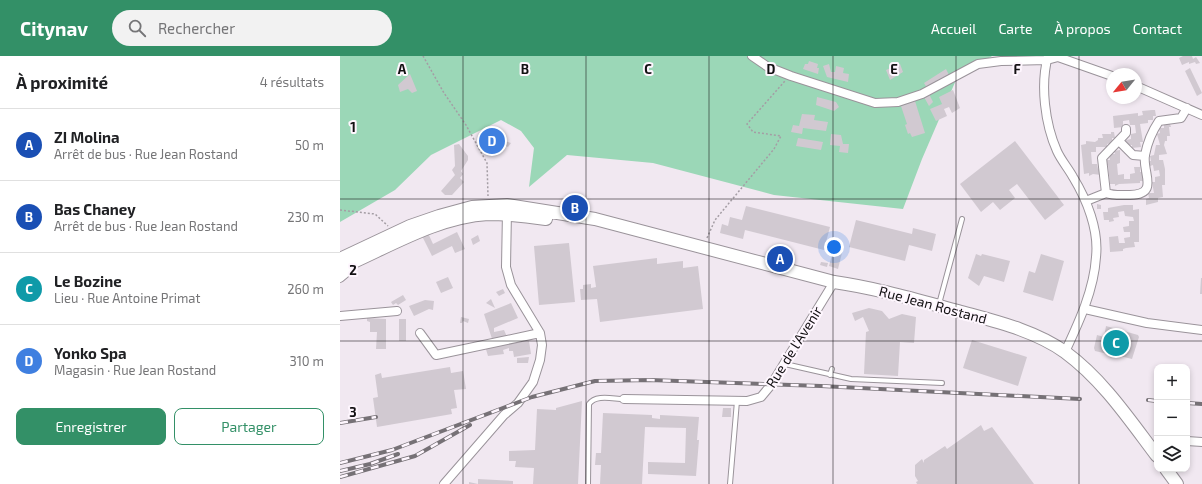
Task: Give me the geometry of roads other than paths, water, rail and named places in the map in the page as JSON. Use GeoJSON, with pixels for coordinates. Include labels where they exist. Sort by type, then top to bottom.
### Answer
{"type":"FeatureCollection","features":[{"type":"Feature","properties":{"kind":"main road","name":"Rue Jean Rostand"},"geometry":{"type":"LineString","coordinates":[[347,262],[396,233],[438,216],[487,205],[541,218],[662,238],[703,247],[834,282],[858,285],[939,306],[1010,326],[1036,336],[1065,352],[1105,388],[1151,441]]}},
{"type":"Feature","properties":{"kind":"main road","name":"Rue Jean Rostand"},"geometry":{"type":"LineString","coordinates":[[347,262],[424,231],[463,218],[507,210]]}},
{"type":"Feature","properties":{"kind":"main road"},"geometry":{"type":"LineString","coordinates":[[1168,472],[1177,484]]}},
{"type":"Feature","properties":{"kind":"street"},"geometry":{"type":"LineString","coordinates":[[752,56],[768,67],[791,76],[875,102],[898,102],[922,94],[978,64],[1001,61],[1053,57],[1064,58],[1106,74]]}},
{"type":"Feature","properties":{"kind":"street"},"geometry":{"type":"LineString","coordinates":[[1048,58],[1044,93],[1049,125],[1058,152],[1086,201],[1094,228],[1096,257],[1085,309],[1065,352]]}},
{"type":"Feature","properties":{"kind":"street"},"geometry":{"type":"LineString","coordinates":[[1142,89],[1202,115]]}},
{"type":"Feature","properties":{"kind":"street"},"geometry":{"type":"LineString","coordinates":[[1086,201],[1106,193],[1113,196],[1138,195],[1144,192],[1148,188],[1145,156],[1159,121],[1181,118],[1187,108]]}},
{"type":"Feature","properties":{"kind":"street"},"geometry":{"type":"LineString","coordinates":[[1106,193],[1102,158],[1126,133],[1126,129]]}},
{"type":"Feature","properties":{"kind":"street"},"geometry":{"type":"LineString","coordinates":[[1119,141],[1133,155],[1145,156]]}},
{"type":"Feature","properties":{"kind":"street"},"geometry":{"type":"LineString","coordinates":[[444,484],[518,403],[533,382],[540,360],[542,345],[540,333],[512,285],[506,267],[507,210]]}},
{"type":"Feature","properties":{"kind":"street"},"geometry":{"type":"LineString","coordinates":[[340,278],[347,262]]}},
{"type":"Feature","properties":{"kind":"street","name":"Rue de l'Avenir"},"geometry":{"type":"LineString","coordinates":[[624,399],[737,402],[754,400],[761,397],[785,364],[834,282]]}},
{"type":"Feature","properties":{"kind":"street"},"geometry":{"type":"LineString","coordinates":[[1085,309],[1147,323],[1202,330]]}},
{"type":"Feature","properties":{"kind":"street"},"geometry":{"type":"LineString","coordinates":[[340,316],[397,311]]}},
{"type":"Feature","properties":{"kind":"street"},"geometry":{"type":"LineString","coordinates":[[420,333],[436,355],[540,333]]}},
{"type":"Feature","properties":{"kind":"street"},"geometry":{"type":"LineString","coordinates":[[1190,441],[1202,442]]}},
{"type":"Feature","properties":{"kind":"lane"},"geometry":{"type":"LineString","coordinates":[[939,306],[962,219]]}},
{"type":"Feature","properties":{"kind":"lane"},"geometry":{"type":"LineString","coordinates":[[785,364],[830,375],[859,380],[942,383]]}},
{"type":"Feature","properties":{"kind":"lane"},"geometry":{"type":"LineString","coordinates":[[830,375],[832,369]]}},
{"type":"Feature","properties":{"kind":"lane"},"geometry":{"type":"LineString","coordinates":[[588,484],[589,404],[592,400],[598,398],[624,399]]}},
{"type":"Feature","properties":{"kind":"lane"},"geometry":{"type":"LineString","coordinates":[[730,484],[737,402]]}},
{"type":"Feature","properties":{"kind":"railway"},"geometry":{"type":"LineString","coordinates":[[340,463],[392,450],[532,397],[595,381],[650,380],[821,386],[1080,399]]}},
{"type":"Feature","properties":{"kind":"railway"},"geometry":{"type":"LineString","coordinates":[[1148,400],[1154,401]]}},
{"type":"Feature","properties":{"kind":"railway"},"geometry":{"type":"LineString","coordinates":[[1190,403],[1202,404]]}},
{"type":"Feature","properties":{"kind":"railway"},"geometry":{"type":"LineString","coordinates":[[340,423],[376,417]]}},
{"type":"Feature","properties":{"kind":"railway"},"geometry":{"type":"LineString","coordinates":[[340,477],[415,456],[470,425]]}},
{"type":"Feature","properties":{"kind":"railway"},"geometry":{"type":"LineString","coordinates":[[340,471],[370,464],[398,454]]}},
{"type":"Feature","properties":{"kind":"place","name":"Yonko Spa"},"geometry":{"type":"Point","coordinates":[492,141]}},
{"type":"Feature","properties":{"kind":"place","name":"Bas Chaney"},"geometry":{"type":"Point","coordinates":[575,208]}},
{"type":"Feature","properties":{"kind":"place","name":"ZI Molina"},"geometry":{"type":"Point","coordinates":[780,259]}},
{"type":"Feature","properties":{"kind":"place","name":"Le Bozine"},"geometry":{"type":"Point","coordinates":[1116,343]}}]}
